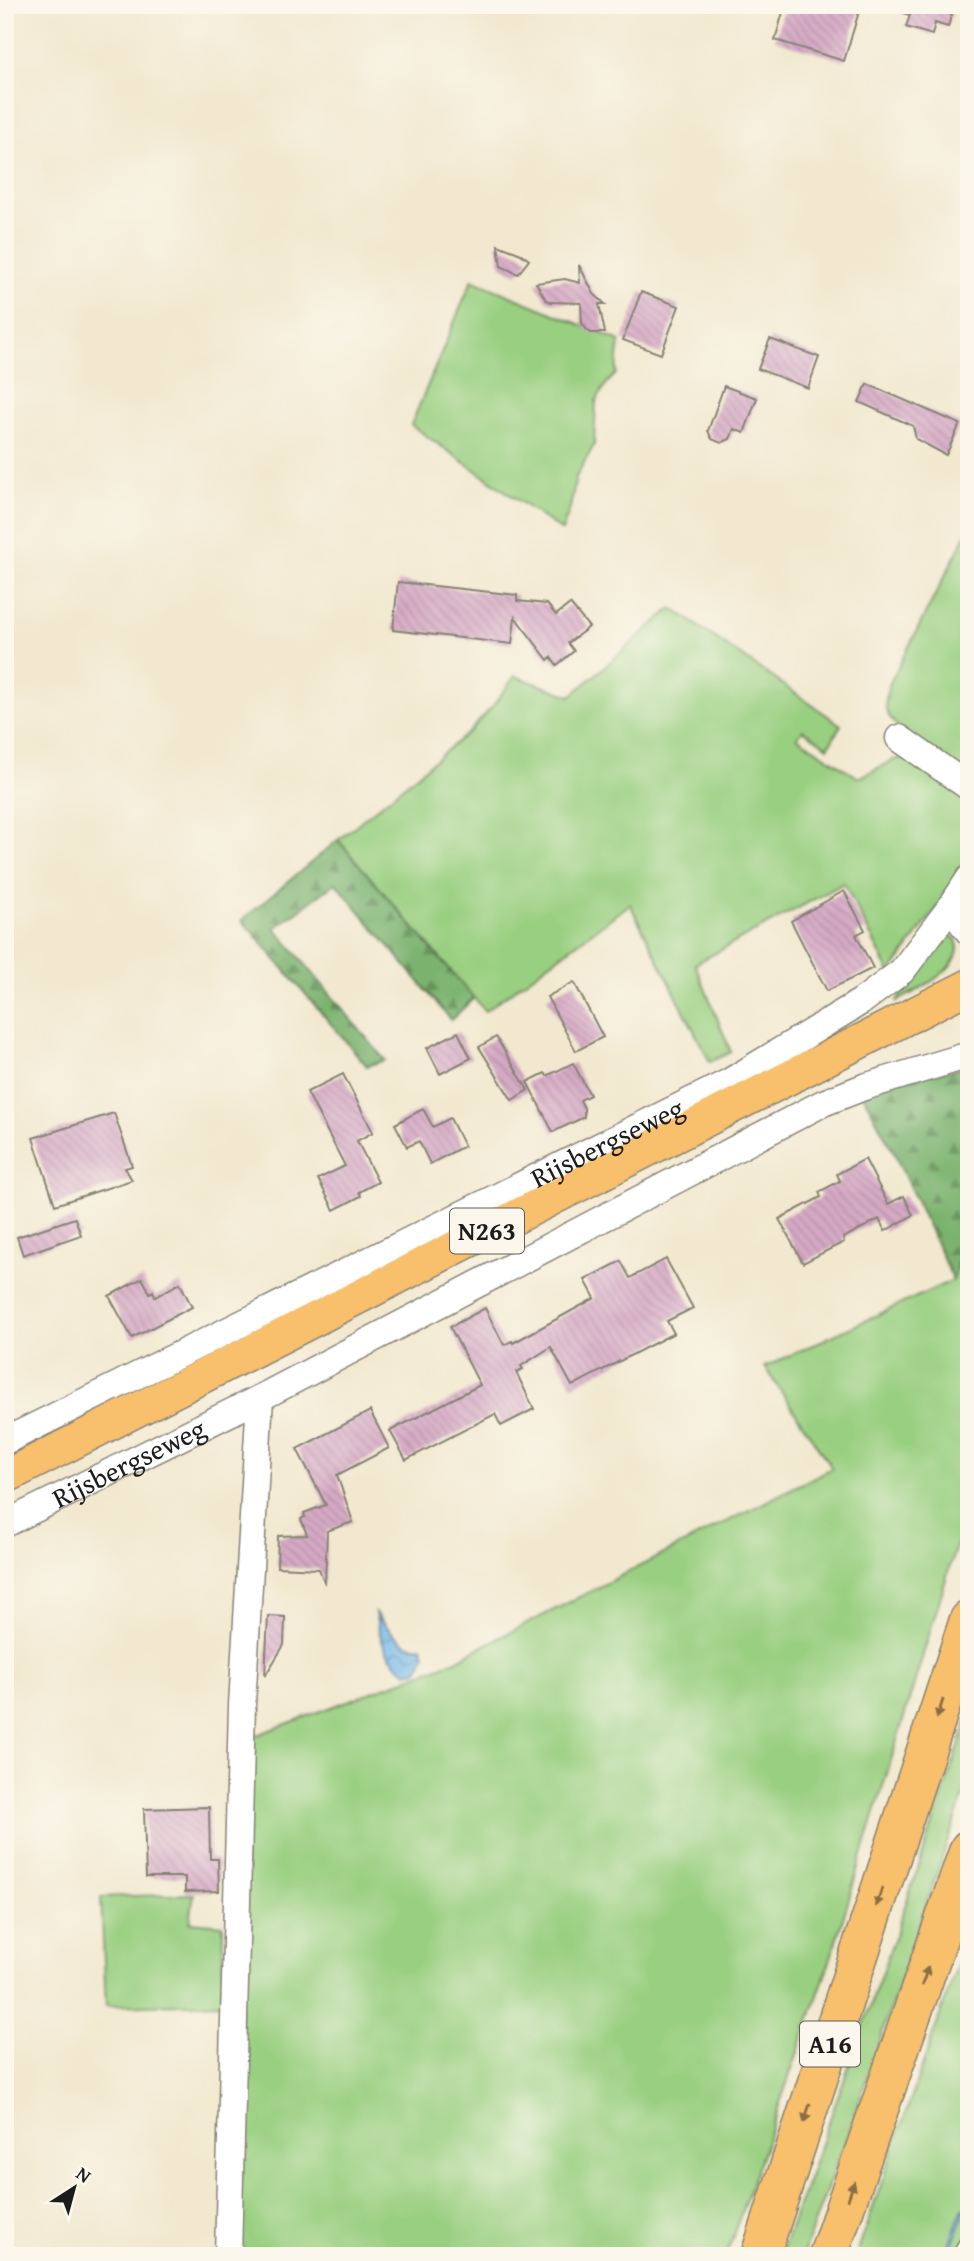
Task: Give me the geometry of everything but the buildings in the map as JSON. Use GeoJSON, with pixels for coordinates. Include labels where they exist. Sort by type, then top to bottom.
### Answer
{"type":"FeatureCollection","features":[{"type":"Feature","properties":{"kind":"highway","name":"A16"},"geometry":{"type":"LineString","coordinates":[[760,2256],[969,1620]]}},
{"type":"Feature","properties":{"kind":"highway","name":"A16"},"geometry":{"type":"LineString","coordinates":[[828,2256],[969,1849]]}},
{"type":"Feature","properties":{"kind":"main road","name":"Rijsbergseweg"},"geometry":{"type":"LineString","coordinates":[[5,1477],[969,986]]}},
{"type":"Feature","properties":{"kind":"street"},"geometry":{"type":"LineString","coordinates":[[899,738],[969,787]]}},
{"type":"Feature","properties":{"kind":"street","name":"Rijsbergseweg"},"geometry":{"type":"LineString","coordinates":[[5,1441],[729,1082],[862,1001],[902,971],[969,879]]}},
{"type":"Feature","properties":{"kind":"street"},"geometry":{"type":"LineString","coordinates":[[950,908],[969,932]]}},
{"type":"Feature","properties":{"kind":"street","name":"Rijsbergseweg"},"geometry":{"type":"LineString","coordinates":[[5,1524],[260,1398],[823,1104],[864,1087],[969,1055]]}},
{"type":"Feature","properties":{"kind":"street"},"geometry":{"type":"LineString","coordinates":[[228,2256],[242,1705],[260,1398]]}},
{"type":"Feature","properties":{"kind":"street"},"geometry":{"type":"LineString","coordinates":[[966,2256],[969,2250]]}},
{"type":"Feature","properties":{"kind":"green space"},"geometry":{"type":"Polygon","coordinates":[[[472,280],[620,341],[616,374],[596,401],[594,445],[576,477],[562,531],[411,425],[472,280]]]}},
{"type":"Feature","properties":{"kind":"green space"},"geometry":{"type":"Polygon","coordinates":[[[969,529],[969,774],[909,737],[890,718],[885,704],[888,687],[969,529]]]}},
{"type":"Feature","properties":{"kind":"green space"},"geometry":{"type":"Polygon","coordinates":[[[672,608],[841,725],[828,747],[803,730],[797,737],[859,778],[893,760],[907,757],[969,791],[969,863],[890,973],[844,883],[695,964],[731,1052],[710,1062],[630,904],[485,1011],[338,840],[470,731],[515,676],[571,696],[672,608]]]}},
{"type":"Feature","properties":{"kind":"green space"},"geometry":{"type":"Polygon","coordinates":[[[338,840],[474,998],[451,1020],[336,883],[275,928],[385,1060],[367,1066],[242,920],[338,840]]]}},
{"type":"Feature","properties":{"kind":"green space"},"geometry":{"type":"Polygon","coordinates":[[[944,936],[954,937],[958,947],[956,957],[949,967],[928,984],[896,1002],[939,940],[944,936]]]}},
{"type":"Feature","properties":{"kind":"green space"},"geometry":{"type":"Polygon","coordinates":[[[969,1066],[969,1225],[953,1280],[894,1153],[860,1089],[969,1066]]]}},
{"type":"Feature","properties":{"kind":"green space"},"geometry":{"type":"Polygon","coordinates":[[[969,1225],[969,1503],[830,1961],[726,2256],[232,2256],[249,1738],[454,1661],[832,1468],[765,1367],[953,1280],[969,1225]]]}},
{"type":"Feature","properties":{"kind":"green space"},"geometry":{"type":"Polygon","coordinates":[[[969,1715],[969,1779],[851,2125],[802,2256],[780,2256],[877,1987],[969,1715]]]}},
{"type":"Feature","properties":{"kind":"green space"},"geometry":{"type":"Polygon","coordinates":[[[194,1894],[190,1922],[223,1925],[222,2003],[106,2006],[101,1897],[194,1894]]]}},
{"type":"Feature","properties":{"kind":"green space"},"geometry":{"type":"Polygon","coordinates":[[[969,1932],[969,2233],[959,2256],[856,2256],[969,1932]]]}},
{"type":"Feature","properties":{"kind":"water"},"geometry":{"type":"Polygon","coordinates":[[[375,1613],[401,1641],[422,1646],[425,1655],[418,1670],[407,1672],[393,1660],[381,1639],[375,1613]]]}},
{"type":"Feature","properties":{"kind":"water"},"geometry":{"type":"Polygon","coordinates":[[[963,2208],[966,2209],[948,2256],[944,2256],[963,2208]]]}}]}
